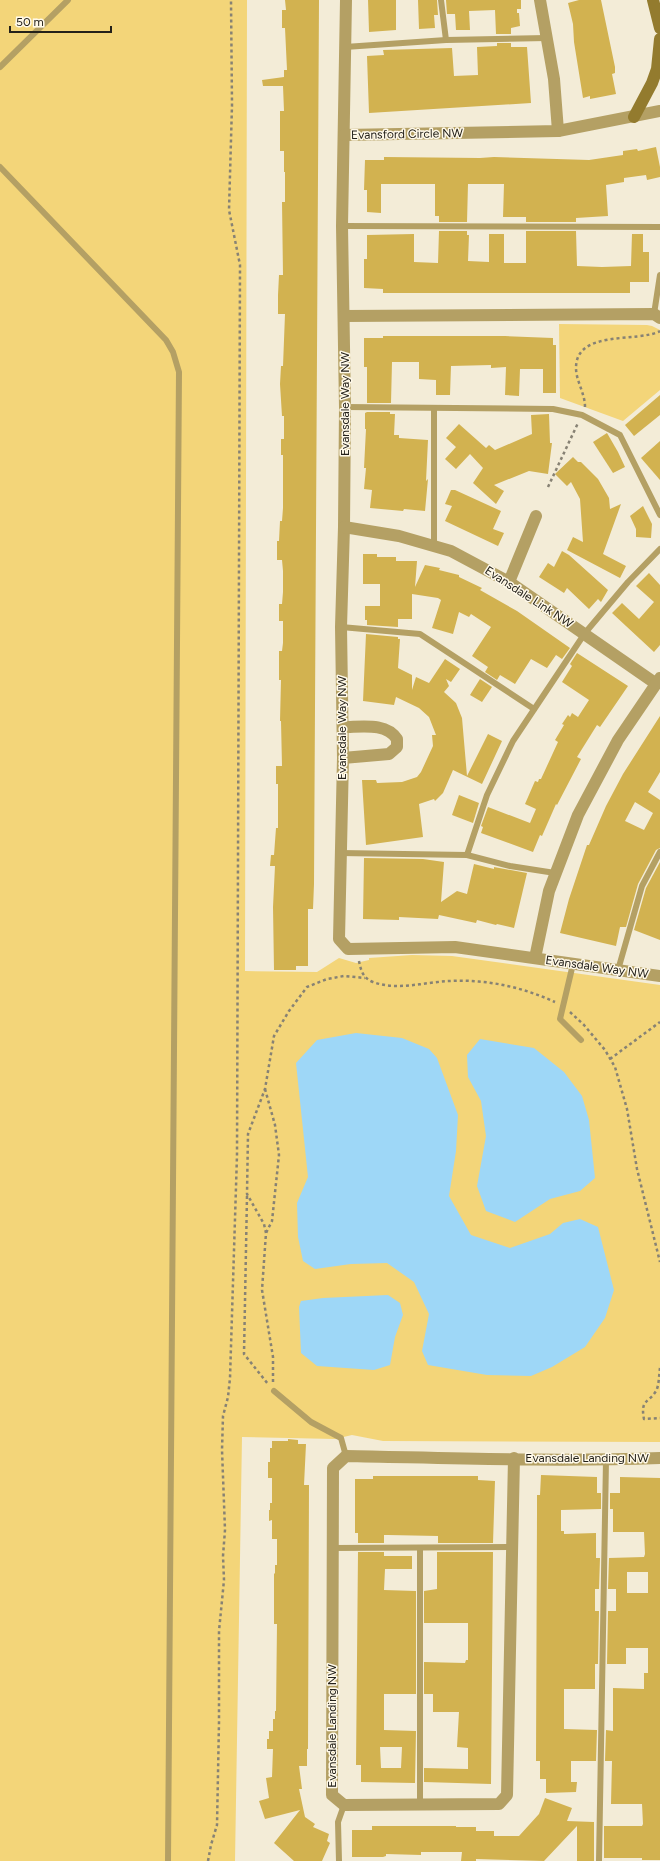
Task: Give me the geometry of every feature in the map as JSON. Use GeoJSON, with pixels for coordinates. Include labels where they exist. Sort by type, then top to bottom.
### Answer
{"type":"FeatureCollection","features":[{"type":"Feature","properties":{"kind":"main road"},"geometry":{"type":"LineString","coordinates":[[653,0],[660,28]]}},
{"type":"Feature","properties":{"kind":"main road"},"geometry":{"type":"LineString","coordinates":[[634,117],[652,83],[656,69],[660,39]]}},
{"type":"Feature","properties":{"kind":"street","name":"Evansford Circle NW"},"geometry":{"type":"LineString","coordinates":[[346,0],[344,135],[558,131],[660,112]]}},
{"type":"Feature","properties":{"kind":"street"},"geometry":{"type":"LineString","coordinates":[[540,0],[554,79],[558,131]]}},
{"type":"Feature","properties":{"kind":"street","name":"Evansdale Way NW"},"geometry":{"type":"LineString","coordinates":[[344,135],[342,226],[345,407],[341,628],[343,758],[339,939],[348,949],[455,947],[660,976]]}},
{"type":"Feature","properties":{"kind":"street"},"geometry":{"type":"LineString","coordinates":[[344,316],[657,316]]}},
{"type":"Feature","properties":{"kind":"street"},"geometry":{"type":"LineString","coordinates":[[509,582],[536,516]]}},
{"type":"Feature","properties":{"kind":"street","name":"Evansdale Link NW"},"geometry":{"type":"LineString","coordinates":[[344,527],[399,536],[451,551],[509,582],[658,680]]}},
{"type":"Feature","properties":{"kind":"street","name":"Evansdale Way NW"},"geometry":{"type":"LineString","coordinates":[[535,958],[555,873],[578,815],[618,740],[658,680]]}},
{"type":"Feature","properties":{"kind":"street"},"geometry":{"type":"LineString","coordinates":[[343,727],[388,729],[397,739],[397,747],[389,754],[343,758]]}},
{"type":"Feature","properties":{"kind":"street","name":"Evansdale Landing NW"},"geometry":{"type":"LineString","coordinates":[[514,1458],[507,1795],[499,1804],[344,1805],[332,1795],[333,1468],[346,1456],[514,1458],[606,1460],[660,1458]]}},
{"type":"Feature","properties":{"kind":"lane"},"geometry":{"type":"LineString","coordinates":[[0,67],[68,0]]}},
{"type":"Feature","properties":{"kind":"lane"},"geometry":{"type":"LineString","coordinates":[[441,0],[446,40]]}},
{"type":"Feature","properties":{"kind":"lane"},"geometry":{"type":"LineString","coordinates":[[345,47],[446,40],[546,38]]}},
{"type":"Feature","properties":{"kind":"lane"},"geometry":{"type":"LineString","coordinates":[[0,167],[166,340],[175,356],[179,372],[168,1861]]}},
{"type":"Feature","properties":{"kind":"lane"},"geometry":{"type":"LineString","coordinates":[[342,226],[660,227]]}},
{"type":"Feature","properties":{"kind":"lane"},"geometry":{"type":"LineString","coordinates":[[657,316],[660,275]]}},
{"type":"Feature","properties":{"kind":"lane"},"geometry":{"type":"LineString","coordinates":[[345,407],[553,409],[582,415],[620,435],[660,515]]}},
{"type":"Feature","properties":{"kind":"lane"},"geometry":{"type":"LineString","coordinates":[[434,408],[434,546]]}},
{"type":"Feature","properties":{"kind":"lane"},"geometry":{"type":"LineString","coordinates":[[467,855],[487,796],[513,741],[585,633],[628,582],[660,549]]}},
{"type":"Feature","properties":{"kind":"lane"},"geometry":{"type":"LineString","coordinates":[[341,628],[420,634],[534,709]]}},
{"type":"Feature","properties":{"kind":"lane"},"geometry":{"type":"LineString","coordinates":[[618,970],[642,886],[660,852]]}},
{"type":"Feature","properties":{"kind":"lane"},"geometry":{"type":"LineString","coordinates":[[340,853],[467,855],[510,866],[555,873]]}},
{"type":"Feature","properties":{"kind":"lane"},"geometry":{"type":"LineString","coordinates":[[573,964],[560,1019],[581,1040]]}},
{"type":"Feature","properties":{"kind":"lane"},"geometry":{"type":"LineString","coordinates":[[274,1391],[311,1422],[341,1438],[346,1456]]}},
{"type":"Feature","properties":{"kind":"lane"},"geometry":{"type":"LineString","coordinates":[[599,1861],[606,1460]]}},
{"type":"Feature","properties":{"kind":"lane"},"geometry":{"type":"LineString","coordinates":[[332,1548],[513,1547]]}},
{"type":"Feature","properties":{"kind":"lane"},"geometry":{"type":"LineString","coordinates":[[420,1548],[420,1805]]}},
{"type":"Feature","properties":{"kind":"lane"},"geometry":{"type":"LineString","coordinates":[[339,1861],[338,1822],[344,1805]]}},
{"type":"Feature","properties":{"kind":"path"},"geometry":{"type":"LineString","coordinates":[[208,1861],[217,1825],[219,1631],[224,1580],[223,1556],[225,1530],[222,1450],[223,1416],[228,1397],[230,1378],[237,1147],[240,265],[229,210],[232,105],[231,0]]}},
{"type":"Feature","properties":{"kind":"path"},"geometry":{"type":"LineString","coordinates":[[585,406],[576,366],[578,357],[586,348],[600,340],[647,336],[660,331]]}},
{"type":"Feature","properties":{"kind":"path"},"geometry":{"type":"LineString","coordinates":[[548,487],[578,424]]}},
{"type":"Feature","properties":{"kind":"path"},"geometry":{"type":"LineString","coordinates":[[359,960],[361,971],[365,978]]}},
{"type":"Feature","properties":{"kind":"path"},"geometry":{"type":"LineString","coordinates":[[274,1391],[244,1354],[245,1224],[248,1134],[265,1089],[274,1036],[289,1011],[308,987],[333,978],[344,976],[365,978],[373,982],[389,985],[412,985],[451,981],[500,985],[529,991],[563,1006],[584,1025],[615,1067],[627,1109],[638,1169],[660,1262]]}},
{"type":"Feature","properties":{"kind":"path"},"geometry":{"type":"LineString","coordinates":[[610,1059],[660,1022]]}},
{"type":"Feature","properties":{"kind":"path"},"geometry":{"type":"LineString","coordinates":[[265,1089],[275,1125],[279,1155],[272,1221],[266,1234]]}},
{"type":"Feature","properties":{"kind":"path"},"geometry":{"type":"LineString","coordinates":[[247,1194],[264,1224],[266,1234],[262,1290],[273,1357],[274,1391]]}},
{"type":"Feature","properties":{"kind":"path"},"geometry":{"type":"LineString","coordinates":[[660,1368],[656,1391],[646,1400],[642,1411],[644,1419],[660,1418]]}},
{"type":"Feature","properties":{"kind":"shaded area"},"geometry":{"type":"Polygon","coordinates":[[[0,0],[247,0],[245,971],[317,972],[339,958],[356,963],[369,960],[369,958],[412,955],[452,956],[660,985],[660,1442],[383,1441],[352,1435],[335,1439],[242,1437],[235,1861],[0,1861],[0,0]]]}},
{"type":"Feature","properties":{"kind":"shaded area"},"geometry":{"type":"Polygon","coordinates":[[[559,324],[647,325],[660,330],[660,390],[623,421],[560,398],[559,324]]]}},
{"type":"Feature","properties":{"kind":"water"},"geometry":{"type":"Polygon","coordinates":[[[356,1033],[402,1038],[429,1049],[437,1058],[458,1115],[456,1151],[449,1196],[471,1235],[510,1248],[550,1234],[563,1223],[580,1219],[598,1227],[614,1290],[605,1318],[585,1347],[552,1367],[531,1376],[487,1375],[428,1365],[422,1351],[429,1314],[414,1282],[387,1263],[351,1264],[315,1269],[303,1261],[298,1237],[297,1203],[308,1177],[296,1063],[317,1040],[356,1033]]]}},
{"type":"Feature","properties":{"kind":"water"},"geometry":{"type":"Polygon","coordinates":[[[480,1039],[534,1048],[564,1072],[582,1096],[589,1120],[595,1178],[580,1191],[550,1199],[515,1222],[486,1211],[477,1186],[486,1136],[481,1101],[468,1077],[467,1055],[480,1039]]]}},
{"type":"Feature","properties":{"kind":"water"},"geometry":{"type":"Polygon","coordinates":[[[388,1295],[400,1303],[403,1315],[395,1337],[390,1365],[374,1370],[317,1366],[301,1353],[299,1307],[301,1301],[323,1298],[388,1295]]]}},
{"type":"Feature","properties":{"kind":"building"},"geometry":{"type":"Polygon","coordinates":[[[285,0],[319,0],[314,884],[313,909],[308,909],[308,966],[296,966],[296,970],[274,970],[273,907],[275,866],[270,866],[271,855],[274,855],[276,828],[278,828],[278,784],[276,784],[276,766],[282,766],[280,721],[281,680],[279,680],[279,651],[282,651],[283,621],[279,621],[279,604],[282,604],[283,571],[282,560],[277,560],[277,541],[279,541],[280,521],[282,521],[283,508],[283,455],[281,455],[281,439],[284,439],[284,416],[282,416],[280,384],[281,366],[283,366],[285,314],[278,314],[278,295],[279,275],[283,275],[282,202],[285,202],[285,172],[284,151],[280,151],[280,111],[284,111],[283,86],[263,86],[262,80],[284,77],[284,70],[287,70],[285,28],[282,28],[282,10],[286,10],[285,0]]]}},
{"type":"Feature","properties":{"kind":"building"},"geometry":{"type":"Polygon","coordinates":[[[368,0],[396,0],[396,30],[369,32],[368,0]]]}},
{"type":"Feature","properties":{"kind":"building"},"geometry":{"type":"Polygon","coordinates":[[[418,0],[437,0],[438,15],[434,15],[435,28],[419,29],[418,0]]]}},
{"type":"Feature","properties":{"kind":"building"},"geometry":{"type":"Polygon","coordinates":[[[446,0],[521,0],[521,9],[517,9],[517,13],[519,13],[520,26],[511,28],[511,34],[496,34],[495,10],[469,11],[470,30],[456,30],[455,14],[447,14],[446,0]]]}},
{"type":"Feature","properties":{"kind":"building"},"geometry":{"type":"Polygon","coordinates":[[[579,0],[601,0],[615,67],[615,73],[612,74],[616,94],[590,99],[590,96],[583,98],[574,42],[573,24],[568,3],[579,0]]]}},
{"type":"Feature","properties":{"kind":"building"},"geometry":{"type":"Polygon","coordinates":[[[497,43],[511,43],[511,47],[527,47],[531,103],[369,113],[367,56],[384,55],[383,50],[452,48],[454,76],[478,75],[477,47],[497,46],[497,43]]]}},
{"type":"Feature","properties":{"kind":"building"},"geometry":{"type":"Polygon","coordinates":[[[656,147],[660,167],[660,177],[647,180],[646,175],[624,178],[624,182],[606,185],[608,216],[576,218],[576,222],[526,222],[526,217],[503,217],[504,184],[468,184],[467,222],[439,222],[439,216],[435,216],[435,184],[381,184],[381,213],[367,212],[367,190],[364,190],[365,160],[384,160],[384,157],[494,157],[589,160],[623,155],[623,151],[637,149],[638,151],[656,147]]]}},
{"type":"Feature","properties":{"kind":"building"},"geometry":{"type":"Polygon","coordinates":[[[439,231],[467,231],[467,235],[469,235],[468,261],[489,262],[489,234],[504,234],[504,263],[526,263],[526,231],[576,231],[577,266],[602,267],[631,266],[632,234],[643,234],[643,252],[649,252],[649,282],[630,282],[630,293],[383,293],[383,289],[364,288],[364,259],[367,259],[367,235],[414,234],[414,262],[438,263],[439,231]]]}},
{"type":"Feature","properties":{"kind":"building"},"geometry":{"type":"Polygon","coordinates":[[[383,336],[505,336],[553,338],[553,345],[556,345],[556,393],[543,393],[543,369],[520,369],[519,396],[505,395],[506,367],[491,368],[491,365],[451,366],[450,395],[436,395],[436,380],[419,379],[419,362],[392,362],[391,403],[367,403],[367,367],[364,367],[364,338],[383,338],[383,336]]]}},
{"type":"Feature","properties":{"kind":"building"},"geometry":{"type":"Polygon","coordinates":[[[660,395],[660,415],[634,436],[625,425],[660,395]]]}},
{"type":"Feature","properties":{"kind":"building"},"geometry":{"type":"Polygon","coordinates":[[[390,412],[390,414],[395,414],[394,435],[399,435],[399,438],[428,440],[426,481],[428,479],[425,511],[370,508],[372,490],[364,489],[366,468],[364,468],[366,429],[365,413],[390,412]]]}},
{"type":"Feature","properties":{"kind":"building"},"geometry":{"type":"Polygon","coordinates":[[[549,414],[550,443],[552,443],[548,474],[529,471],[494,485],[504,491],[496,504],[473,483],[483,468],[470,454],[456,469],[445,459],[456,447],[446,438],[459,424],[486,448],[489,445],[495,450],[532,434],[531,415],[549,414]]]}},
{"type":"Feature","properties":{"kind":"building"},"geometry":{"type":"Polygon","coordinates":[[[607,433],[625,467],[613,473],[593,442],[607,433]]]}},
{"type":"Feature","properties":{"kind":"building"},"geometry":{"type":"Polygon","coordinates":[[[660,441],[660,480],[641,458],[660,441]]]}},
{"type":"Feature","properties":{"kind":"building"},"geometry":{"type":"Polygon","coordinates":[[[573,457],[578,462],[581,462],[598,479],[609,498],[610,509],[621,504],[603,554],[626,566],[620,578],[567,550],[573,537],[583,542],[580,499],[571,482],[567,486],[555,474],[573,457]]]}},
{"type":"Feature","properties":{"kind":"building"},"geometry":{"type":"Polygon","coordinates":[[[451,490],[455,490],[501,511],[493,529],[504,533],[498,546],[445,521],[452,506],[445,504],[451,490]]]}},
{"type":"Feature","properties":{"kind":"building"},"geometry":{"type":"Polygon","coordinates":[[[643,506],[652,524],[651,538],[636,537],[636,529],[630,516],[643,506]]]}},
{"type":"Feature","properties":{"kind":"building"},"geometry":{"type":"Polygon","coordinates":[[[562,551],[569,555],[608,590],[601,602],[598,599],[589,609],[567,588],[564,593],[539,577],[548,563],[554,567],[562,551]]]}},
{"type":"Feature","properties":{"kind":"building"},"geometry":{"type":"Polygon","coordinates":[[[363,554],[377,554],[377,557],[396,557],[396,561],[417,561],[415,587],[425,565],[440,568],[439,570],[459,575],[459,577],[482,588],[480,590],[517,611],[570,648],[562,659],[556,655],[547,668],[531,659],[515,684],[500,675],[497,680],[485,672],[488,667],[472,656],[491,627],[471,614],[469,617],[459,612],[453,634],[432,628],[441,600],[438,598],[412,594],[412,619],[398,619],[398,627],[367,625],[367,620],[365,620],[365,606],[380,606],[380,584],[363,584],[363,554]]]}},
{"type":"Feature","properties":{"kind":"building"},"geometry":{"type":"Polygon","coordinates":[[[649,573],[660,585],[660,645],[654,652],[612,613],[622,603],[639,619],[654,602],[636,586],[649,573]]]}},
{"type":"Feature","properties":{"kind":"building"},"geometry":{"type":"Polygon","coordinates":[[[366,634],[398,637],[398,639],[400,639],[398,668],[412,675],[412,690],[416,677],[429,683],[445,659],[460,669],[451,682],[446,679],[449,686],[444,692],[456,703],[462,718],[467,776],[488,734],[502,741],[482,784],[453,770],[443,793],[435,801],[434,799],[419,804],[423,837],[366,845],[362,780],[376,780],[377,783],[402,782],[417,777],[421,772],[433,746],[432,735],[436,735],[429,717],[419,708],[396,697],[394,705],[363,701],[366,634]]]}},
{"type":"Feature","properties":{"kind":"building"},"geometry":{"type":"Polygon","coordinates":[[[577,653],[628,686],[600,727],[597,725],[577,757],[581,759],[557,805],[556,804],[542,836],[540,835],[533,852],[481,833],[483,827],[481,826],[488,807],[530,823],[536,809],[525,804],[535,781],[538,782],[539,779],[541,779],[558,742],[555,740],[564,725],[562,724],[568,715],[570,717],[572,713],[578,717],[589,700],[562,682],[572,666],[570,664],[577,653]]]}},
{"type":"Feature","properties":{"kind":"building"},"geometry":{"type":"Polygon","coordinates":[[[480,679],[492,687],[482,702],[470,695],[480,679]]]}},
{"type":"Feature","properties":{"kind":"building"},"geometry":{"type":"Polygon","coordinates":[[[660,716],[660,772],[648,792],[660,800],[660,848],[656,850],[638,884],[626,927],[620,927],[616,946],[560,933],[569,899],[587,845],[589,845],[606,806],[623,774],[660,716]],[[635,802],[625,821],[644,830],[653,813],[635,802]]]}},
{"type":"Feature","properties":{"kind":"building"},"geometry":{"type":"Polygon","coordinates":[[[459,795],[479,803],[473,823],[452,815],[459,795]]]}},
{"type":"Feature","properties":{"kind":"building"},"geometry":{"type":"Polygon","coordinates":[[[364,858],[423,859],[444,862],[441,902],[457,891],[467,894],[474,864],[494,869],[494,867],[527,873],[514,928],[477,920],[476,923],[439,915],[438,919],[399,917],[399,920],[363,919],[364,858]]]}},
{"type":"Feature","properties":{"kind":"building"},"geometry":{"type":"Polygon","coordinates":[[[660,862],[660,940],[634,930],[646,888],[660,862]]]}},
{"type":"Feature","properties":{"kind":"building"},"geometry":{"type":"Polygon","coordinates":[[[288,1439],[298,1440],[298,1444],[306,1444],[304,1485],[309,1485],[308,1749],[307,1766],[299,1766],[302,1789],[299,1789],[305,1817],[315,1824],[313,1827],[329,1834],[327,1841],[330,1843],[322,1861],[294,1861],[274,1843],[300,1810],[265,1819],[259,1801],[269,1798],[266,1778],[272,1777],[273,1749],[267,1749],[267,1739],[269,1739],[269,1731],[273,1731],[273,1719],[275,1719],[276,1711],[277,1624],[274,1624],[274,1574],[275,1565],[277,1565],[277,1539],[272,1539],[272,1520],[269,1521],[270,1503],[272,1503],[272,1478],[268,1478],[268,1462],[270,1462],[270,1448],[272,1448],[272,1441],[288,1441],[288,1439]]]}},
{"type":"Feature","properties":{"kind":"building"},"geometry":{"type":"Polygon","coordinates":[[[541,1475],[597,1477],[597,1493],[601,1493],[601,1509],[561,1510],[561,1531],[564,1531],[564,1534],[596,1533],[596,1558],[600,1558],[599,1589],[595,1589],[595,1611],[599,1611],[598,1664],[595,1664],[595,1689],[564,1689],[564,1729],[597,1730],[596,1761],[571,1761],[571,1782],[577,1782],[576,1792],[546,1793],[546,1779],[540,1779],[540,1761],[536,1761],[537,1495],[540,1495],[541,1475]]]}},
{"type":"Feature","properties":{"kind":"building"},"geometry":{"type":"Polygon","coordinates":[[[373,1476],[478,1476],[478,1480],[495,1481],[493,1543],[438,1543],[438,1536],[384,1535],[384,1543],[358,1543],[358,1533],[355,1533],[355,1479],[373,1479],[373,1476]]]}},
{"type":"Feature","properties":{"kind":"building"},"geometry":{"type":"Polygon","coordinates":[[[620,1477],[660,1478],[660,1860],[642,1860],[642,1858],[604,1858],[604,1826],[642,1826],[643,1824],[642,1804],[611,1804],[612,1761],[605,1761],[606,1730],[613,1731],[613,1688],[644,1689],[644,1673],[648,1673],[648,1648],[626,1648],[626,1664],[607,1664],[608,1611],[616,1611],[616,1589],[608,1589],[609,1558],[644,1557],[645,1554],[644,1532],[613,1532],[613,1509],[610,1509],[610,1493],[620,1493],[620,1477]],[[627,1572],[627,1593],[648,1593],[648,1572],[627,1572]]]}},
{"type":"Feature","properties":{"kind":"building"},"geometry":{"type":"Polygon","coordinates":[[[358,1552],[384,1552],[384,1556],[412,1556],[412,1569],[385,1569],[384,1590],[416,1591],[416,1694],[384,1694],[384,1730],[416,1731],[415,1783],[361,1782],[361,1765],[356,1765],[358,1552]],[[380,1747],[381,1768],[401,1768],[402,1747],[380,1747]]]}},
{"type":"Feature","properties":{"kind":"building"},"geometry":{"type":"Polygon","coordinates":[[[437,1552],[493,1552],[491,1784],[424,1782],[424,1768],[468,1769],[468,1748],[457,1747],[459,1712],[433,1712],[433,1694],[424,1694],[424,1662],[465,1663],[466,1660],[468,1660],[468,1623],[424,1623],[424,1591],[437,1589],[437,1552]]]}},
{"type":"Feature","properties":{"kind":"building"},"geometry":{"type":"Polygon","coordinates":[[[545,1798],[572,1808],[567,1821],[594,1822],[594,1861],[577,1861],[577,1826],[544,1861],[476,1859],[476,1861],[461,1861],[462,1852],[421,1852],[421,1855],[386,1854],[386,1856],[383,1857],[352,1857],[352,1830],[372,1830],[372,1826],[476,1827],[476,1831],[494,1831],[494,1836],[519,1836],[539,1814],[545,1798]]]}}]}
